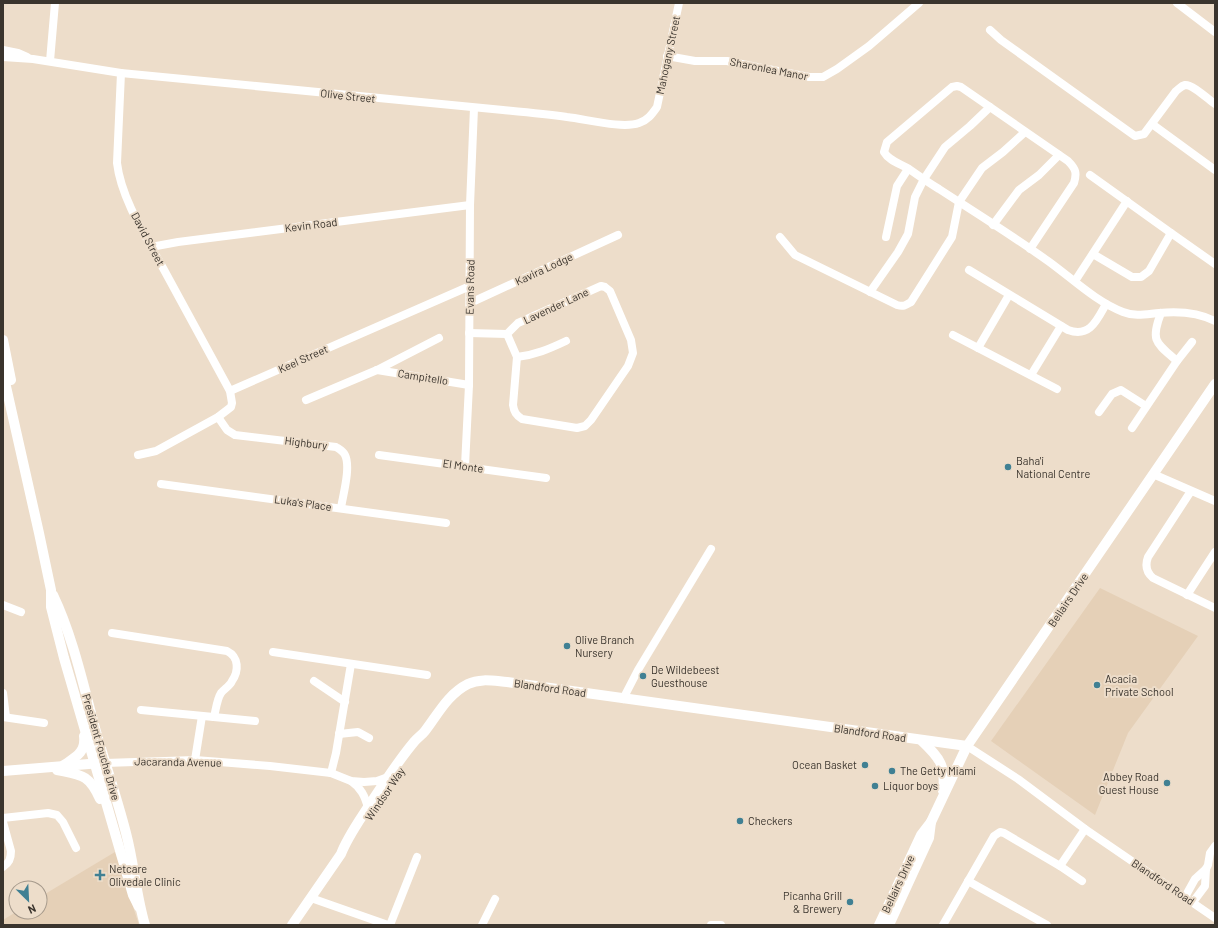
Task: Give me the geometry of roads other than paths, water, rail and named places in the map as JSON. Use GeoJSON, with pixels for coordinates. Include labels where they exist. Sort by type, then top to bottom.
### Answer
{"type":"FeatureCollection","features":[{"type":"Feature","properties":{"kind":"street"},"geometry":{"type":"LineString","coordinates":[[50,62],[54,3]]}},
{"type":"Feature","properties":{"kind":"street","name":"Mahogany Street"},"geometry":{"type":"LineString","coordinates":[[657,107],[679,3]]}},
{"type":"Feature","properties":{"kind":"street","name":"Sharonlea Manor"},"geometry":{"type":"LineString","coordinates":[[667,56],[695,61],[727,61],[809,77],[823,77],[869,46],[919,3]]}},
{"type":"Feature","properties":{"kind":"street"},"geometry":{"type":"LineString","coordinates":[[1177,3],[1215,32]]}},
{"type":"Feature","properties":{"kind":"street"},"geometry":{"type":"LineString","coordinates":[[990,30],[1135,136],[1141,136],[1152,124],[1176,91],[1183,86],[1190,86],[1215,104]]}},
{"type":"Feature","properties":{"kind":"street","name":"Olive Street"},"geometry":{"type":"LineString","coordinates":[[3,50],[18,53],[33,59]]}},
{"type":"Feature","properties":{"kind":"street","name":"Olive Street"},"geometry":{"type":"LineString","coordinates":[[3,57],[33,59],[121,73],[565,116],[631,125],[646,120],[652,115],[657,107]]}},
{"type":"Feature","properties":{"kind":"street","name":"David Street"},"geometry":{"type":"LineString","coordinates":[[121,73],[117,163],[118,174],[127,200],[151,247],[230,391]]}},
{"type":"Feature","properties":{"kind":"street"},"geometry":{"type":"LineString","coordinates":[[1030,249],[1074,183],[1076,174],[1074,167],[961,87],[952,87],[888,142],[884,149],[886,155],[1030,249],[1106,304],[1134,315],[1193,313],[1206,316],[1215,321]]}},
{"type":"Feature","properties":{"kind":"street"},"geometry":{"type":"LineString","coordinates":[[870,292],[898,252],[908,234],[915,197],[924,179],[944,147],[970,126],[990,107]]}},
{"type":"Feature","properties":{"kind":"street","name":"Evans Road"},"geometry":{"type":"LineString","coordinates":[[465,466],[469,385],[470,205],[474,108]]}},
{"type":"Feature","properties":{"kind":"street"},"geometry":{"type":"LineString","coordinates":[[1152,124],[1215,170]]}},
{"type":"Feature","properties":{"kind":"street"},"geometry":{"type":"LineString","coordinates":[[780,237],[795,255],[902,307],[906,306],[911,302],[952,237],[959,202],[982,168],[1026,132]]}},
{"type":"Feature","properties":{"kind":"street"},"geometry":{"type":"LineString","coordinates":[[994,225],[1019,190],[1039,175],[1059,155]]}},
{"type":"Feature","properties":{"kind":"street"},"geometry":{"type":"LineString","coordinates":[[886,237],[897,186],[908,169]]}},
{"type":"Feature","properties":{"kind":"street"},"geometry":{"type":"LineString","coordinates":[[1090,175],[1215,264]]}},
{"type":"Feature","properties":{"kind":"street"},"geometry":{"type":"LineString","coordinates":[[1075,281],[1127,201]]}},
{"type":"Feature","properties":{"kind":"street","name":"Kevin Road"},"geometry":{"type":"LineString","coordinates":[[151,247],[178,242],[470,205]]}},
{"type":"Feature","properties":{"kind":"street"},"geometry":{"type":"LineString","coordinates":[[1093,254],[1129,276],[1141,277],[1149,271],[1170,233]]}},
{"type":"Feature","properties":{"kind":"street","name":"Kavira Lodge"},"geometry":{"type":"LineString","coordinates":[[470,303],[618,235]]}},
{"type":"Feature","properties":{"kind":"street"},"geometry":{"type":"LineString","coordinates":[[969,270],[1075,333],[1082,333],[1090,328],[1097,320],[1106,304]]}},
{"type":"Feature","properties":{"kind":"street","name":"Keel Street"},"geometry":{"type":"LineString","coordinates":[[230,391],[470,286]]}},
{"type":"Feature","properties":{"kind":"street","name":"Lavender Lane"},"geometry":{"type":"LineString","coordinates":[[507,334],[518,323],[601,286],[610,291],[633,346],[633,353],[628,366],[591,420],[585,426],[580,428],[529,421],[517,416],[514,411],[512,399],[517,357]]}},
{"type":"Feature","properties":{"kind":"street"},"geometry":{"type":"LineString","coordinates":[[978,348],[1009,294]]}},
{"type":"Feature","properties":{"kind":"street"},"geometry":{"type":"LineString","coordinates":[[1161,313],[1155,330],[1155,337],[1157,343],[1176,361]]}},
{"type":"Feature","properties":{"kind":"street"},"geometry":{"type":"LineString","coordinates":[[1031,375],[1061,326]]}},
{"type":"Feature","properties":{"kind":"street"},"geometry":{"type":"LineString","coordinates":[[469,333],[507,334],[517,357],[541,353],[566,341]]}},
{"type":"Feature","properties":{"kind":"street"},"geometry":{"type":"LineString","coordinates":[[953,334],[1057,389]]}},
{"type":"Feature","properties":{"kind":"street","name":"Campitello"},"geometry":{"type":"LineString","coordinates":[[306,400],[377,370],[439,338]]}},
{"type":"Feature","properties":{"kind":"street","name":"President Fouche Drive"},"geometry":{"type":"LineString","coordinates":[[3,340],[21,434],[20,443],[50,590],[53,614],[64,658],[132,895],[139,907],[145,925]]}},
{"type":"Feature","properties":{"kind":"street"},"geometry":{"type":"LineString","coordinates":[[1132,428],[1176,361],[1192,342]]}},
{"type":"Feature","properties":{"kind":"street","name":"Campitello"},"geometry":{"type":"LineString","coordinates":[[377,370],[469,385]]}},
{"type":"Feature","properties":{"kind":"street","name":"President Fouche Drive"},"geometry":{"type":"LineString","coordinates":[[3,373],[16,436],[20,443]]}},
{"type":"Feature","properties":{"kind":"street","name":"Bellairs Drive"},"geometry":{"type":"LineString","coordinates":[[879,925],[921,834],[931,822],[967,746],[1215,384]]}},
{"type":"Feature","properties":{"kind":"street"},"geometry":{"type":"LineString","coordinates":[[1099,412],[1112,394],[1120,390],[1146,406]]}},
{"type":"Feature","properties":{"kind":"street"},"geometry":{"type":"LineString","coordinates":[[138,455],[156,451],[218,417],[230,407],[232,403],[230,391]]}},
{"type":"Feature","properties":{"kind":"street","name":"Highbury"},"geometry":{"type":"LineString","coordinates":[[218,417],[227,430],[235,435],[336,447],[340,449],[344,454],[347,465],[341,508]]}},
{"type":"Feature","properties":{"kind":"street","name":"El Monte"},"geometry":{"type":"LineString","coordinates":[[379,455],[546,478]]}},
{"type":"Feature","properties":{"kind":"street"},"geometry":{"type":"LineString","coordinates":[[1153,474],[1215,501]]}},
{"type":"Feature","properties":{"kind":"street","name":"Luka's Place"},"geometry":{"type":"LineString","coordinates":[[161,484],[446,523]]}},
{"type":"Feature","properties":{"kind":"street"},"geometry":{"type":"LineString","coordinates":[[1192,491],[1146,562],[1148,574],[1153,578],[1215,608]]}},
{"type":"Feature","properties":{"kind":"street"},"geometry":{"type":"LineString","coordinates":[[623,699],[638,670],[711,549]]}},
{"type":"Feature","properties":{"kind":"street"},"geometry":{"type":"LineString","coordinates":[[1187,595],[1215,552]]}},
{"type":"Feature","properties":{"kind":"street","name":"President Fouche Drive"},"geometry":{"type":"LineString","coordinates":[[50,590],[58,605],[69,634],[104,763],[126,834],[138,893],[139,907]]}},
{"type":"Feature","properties":{"kind":"street"},"geometry":{"type":"LineString","coordinates":[[3,605],[21,612]]}},
{"type":"Feature","properties":{"kind":"street"},"geometry":{"type":"LineString","coordinates":[[112,633],[227,651],[231,654],[236,662],[235,675],[232,682],[221,693],[214,717]]}},
{"type":"Feature","properties":{"kind":"street"},"geometry":{"type":"LineString","coordinates":[[273,652],[427,675]]}},
{"type":"Feature","properties":{"kind":"street"},"geometry":{"type":"LineString","coordinates":[[331,773],[336,753],[351,664]]}},
{"type":"Feature","properties":{"kind":"street"},"geometry":{"type":"LineString","coordinates":[[314,681],[345,702]]}},
{"type":"Feature","properties":{"kind":"street","name":"Blandford Road"},"geometry":{"type":"LineString","coordinates":[[475,681],[507,682],[922,741],[967,746],[1018,779],[1085,829],[1215,918]]}},
{"type":"Feature","properties":{"kind":"street","name":"Windsor Way"},"geometry":{"type":"LineString","coordinates":[[341,854],[346,842],[388,777],[415,741],[424,732],[454,693],[475,681]]}},
{"type":"Feature","properties":{"kind":"street"},"geometry":{"type":"LineString","coordinates":[[3,693],[5,717],[44,723]]}},
{"type":"Feature","properties":{"kind":"street"},"geometry":{"type":"LineString","coordinates":[[141,710],[255,721]]}},
{"type":"Feature","properties":{"kind":"street"},"geometry":{"type":"LineString","coordinates":[[195,760],[202,716]]}},
{"type":"Feature","properties":{"kind":"street"},"geometry":{"type":"LineString","coordinates":[[62,766],[76,757],[83,749],[84,739],[81,718]]}},
{"type":"Feature","properties":{"kind":"street"},"geometry":{"type":"LineString","coordinates":[[339,734],[358,732],[369,738]]}},
{"type":"Feature","properties":{"kind":"street","name":"Windsor Way"},"geometry":{"type":"LineString","coordinates":[[292,925],[341,854],[350,844],[420,745],[424,732]]}},
{"type":"Feature","properties":{"kind":"street"},"geometry":{"type":"LineString","coordinates":[[922,741],[935,752],[942,765],[944,778],[941,801]]}},
{"type":"Feature","properties":{"kind":"street","name":"Jacaranda Avenue"},"geometry":{"type":"LineString","coordinates":[[3,771],[94,763],[195,760],[331,773],[351,780],[372,782],[388,777]]}},
{"type":"Feature","properties":{"kind":"street"},"geometry":{"type":"LineString","coordinates":[[43,767],[86,778],[96,790],[111,820]]}},
{"type":"Feature","properties":{"kind":"street"},"geometry":{"type":"LineString","coordinates":[[351,780],[360,788],[368,808]]}},
{"type":"Feature","properties":{"kind":"street"},"geometry":{"type":"LineString","coordinates":[[3,818],[48,813],[57,815],[63,822],[76,848]]}},
{"type":"Feature","properties":{"kind":"street"},"geometry":{"type":"LineString","coordinates":[[3,822],[11,856],[8,864],[3,867]]}},
{"type":"Feature","properties":{"kind":"street","name":"Bellairs Drive"},"geometry":{"type":"LineString","coordinates":[[888,925],[929,838],[931,822]]}},
{"type":"Feature","properties":{"kind":"street"},"geometry":{"type":"LineString","coordinates":[[1060,866],[1085,829]]}},
{"type":"Feature","properties":{"kind":"street"},"geometry":{"type":"LineString","coordinates":[[942,925],[994,836],[1000,832],[1082,880]]}},
{"type":"Feature","properties":{"kind":"street"},"geometry":{"type":"LineString","coordinates":[[1193,902],[1205,886],[1210,868],[1210,853],[1215,846]]}},
{"type":"Feature","properties":{"kind":"street"},"geometry":{"type":"LineString","coordinates":[[311,898],[389,925],[417,857]]}},
{"type":"Feature","properties":{"kind":"street"},"geometry":{"type":"LineString","coordinates":[[1185,897],[1195,879],[1210,868]]}},
{"type":"Feature","properties":{"kind":"street"},"geometry":{"type":"LineString","coordinates":[[968,881],[1047,925]]}},
{"type":"Feature","properties":{"kind":"street"},"geometry":{"type":"LineString","coordinates":[[482,925],[494,899]]}},
{"type":"Feature","properties":{"kind":"street"},"geometry":{"type":"LineString","coordinates":[[711,925],[721,925]]}},
{"type":"Feature","properties":{"kind":"place","name":"Baha'i National Centre"},"geometry":{"type":"Point","coordinates":[1008,467]}},
{"type":"Feature","properties":{"kind":"place","name":"Olive Branch Nursery"},"geometry":{"type":"Point","coordinates":[567,646]}},
{"type":"Feature","properties":{"kind":"place","name":"De Wildebeest Guesthouse"},"geometry":{"type":"Point","coordinates":[643,676]}},
{"type":"Feature","properties":{"kind":"place","name":"Acacia Private School"},"geometry":{"type":"Point","coordinates":[1097,685]}},
{"type":"Feature","properties":{"kind":"place","name":"Ocean Basket"},"geometry":{"type":"Point","coordinates":[865,765]}},
{"type":"Feature","properties":{"kind":"place","name":"The Getty Miami"},"geometry":{"type":"Point","coordinates":[892,771]}},
{"type":"Feature","properties":{"kind":"place","name":"Abbey Road Guest House"},"geometry":{"type":"Point","coordinates":[1167,783]}},
{"type":"Feature","properties":{"kind":"place","name":"Liquor boys"},"geometry":{"type":"Point","coordinates":[875,786]}},
{"type":"Feature","properties":{"kind":"place","name":"Checkers"},"geometry":{"type":"Point","coordinates":[740,821]}},
{"type":"Feature","properties":{"kind":"place","name":"Netcare Olivedale Clinic"},"geometry":{"type":"Point","coordinates":[100,875]}},
{"type":"Feature","properties":{"kind":"place","name":"Picanha Grill & Brewery"},"geometry":{"type":"Point","coordinates":[850,902]}}]}
